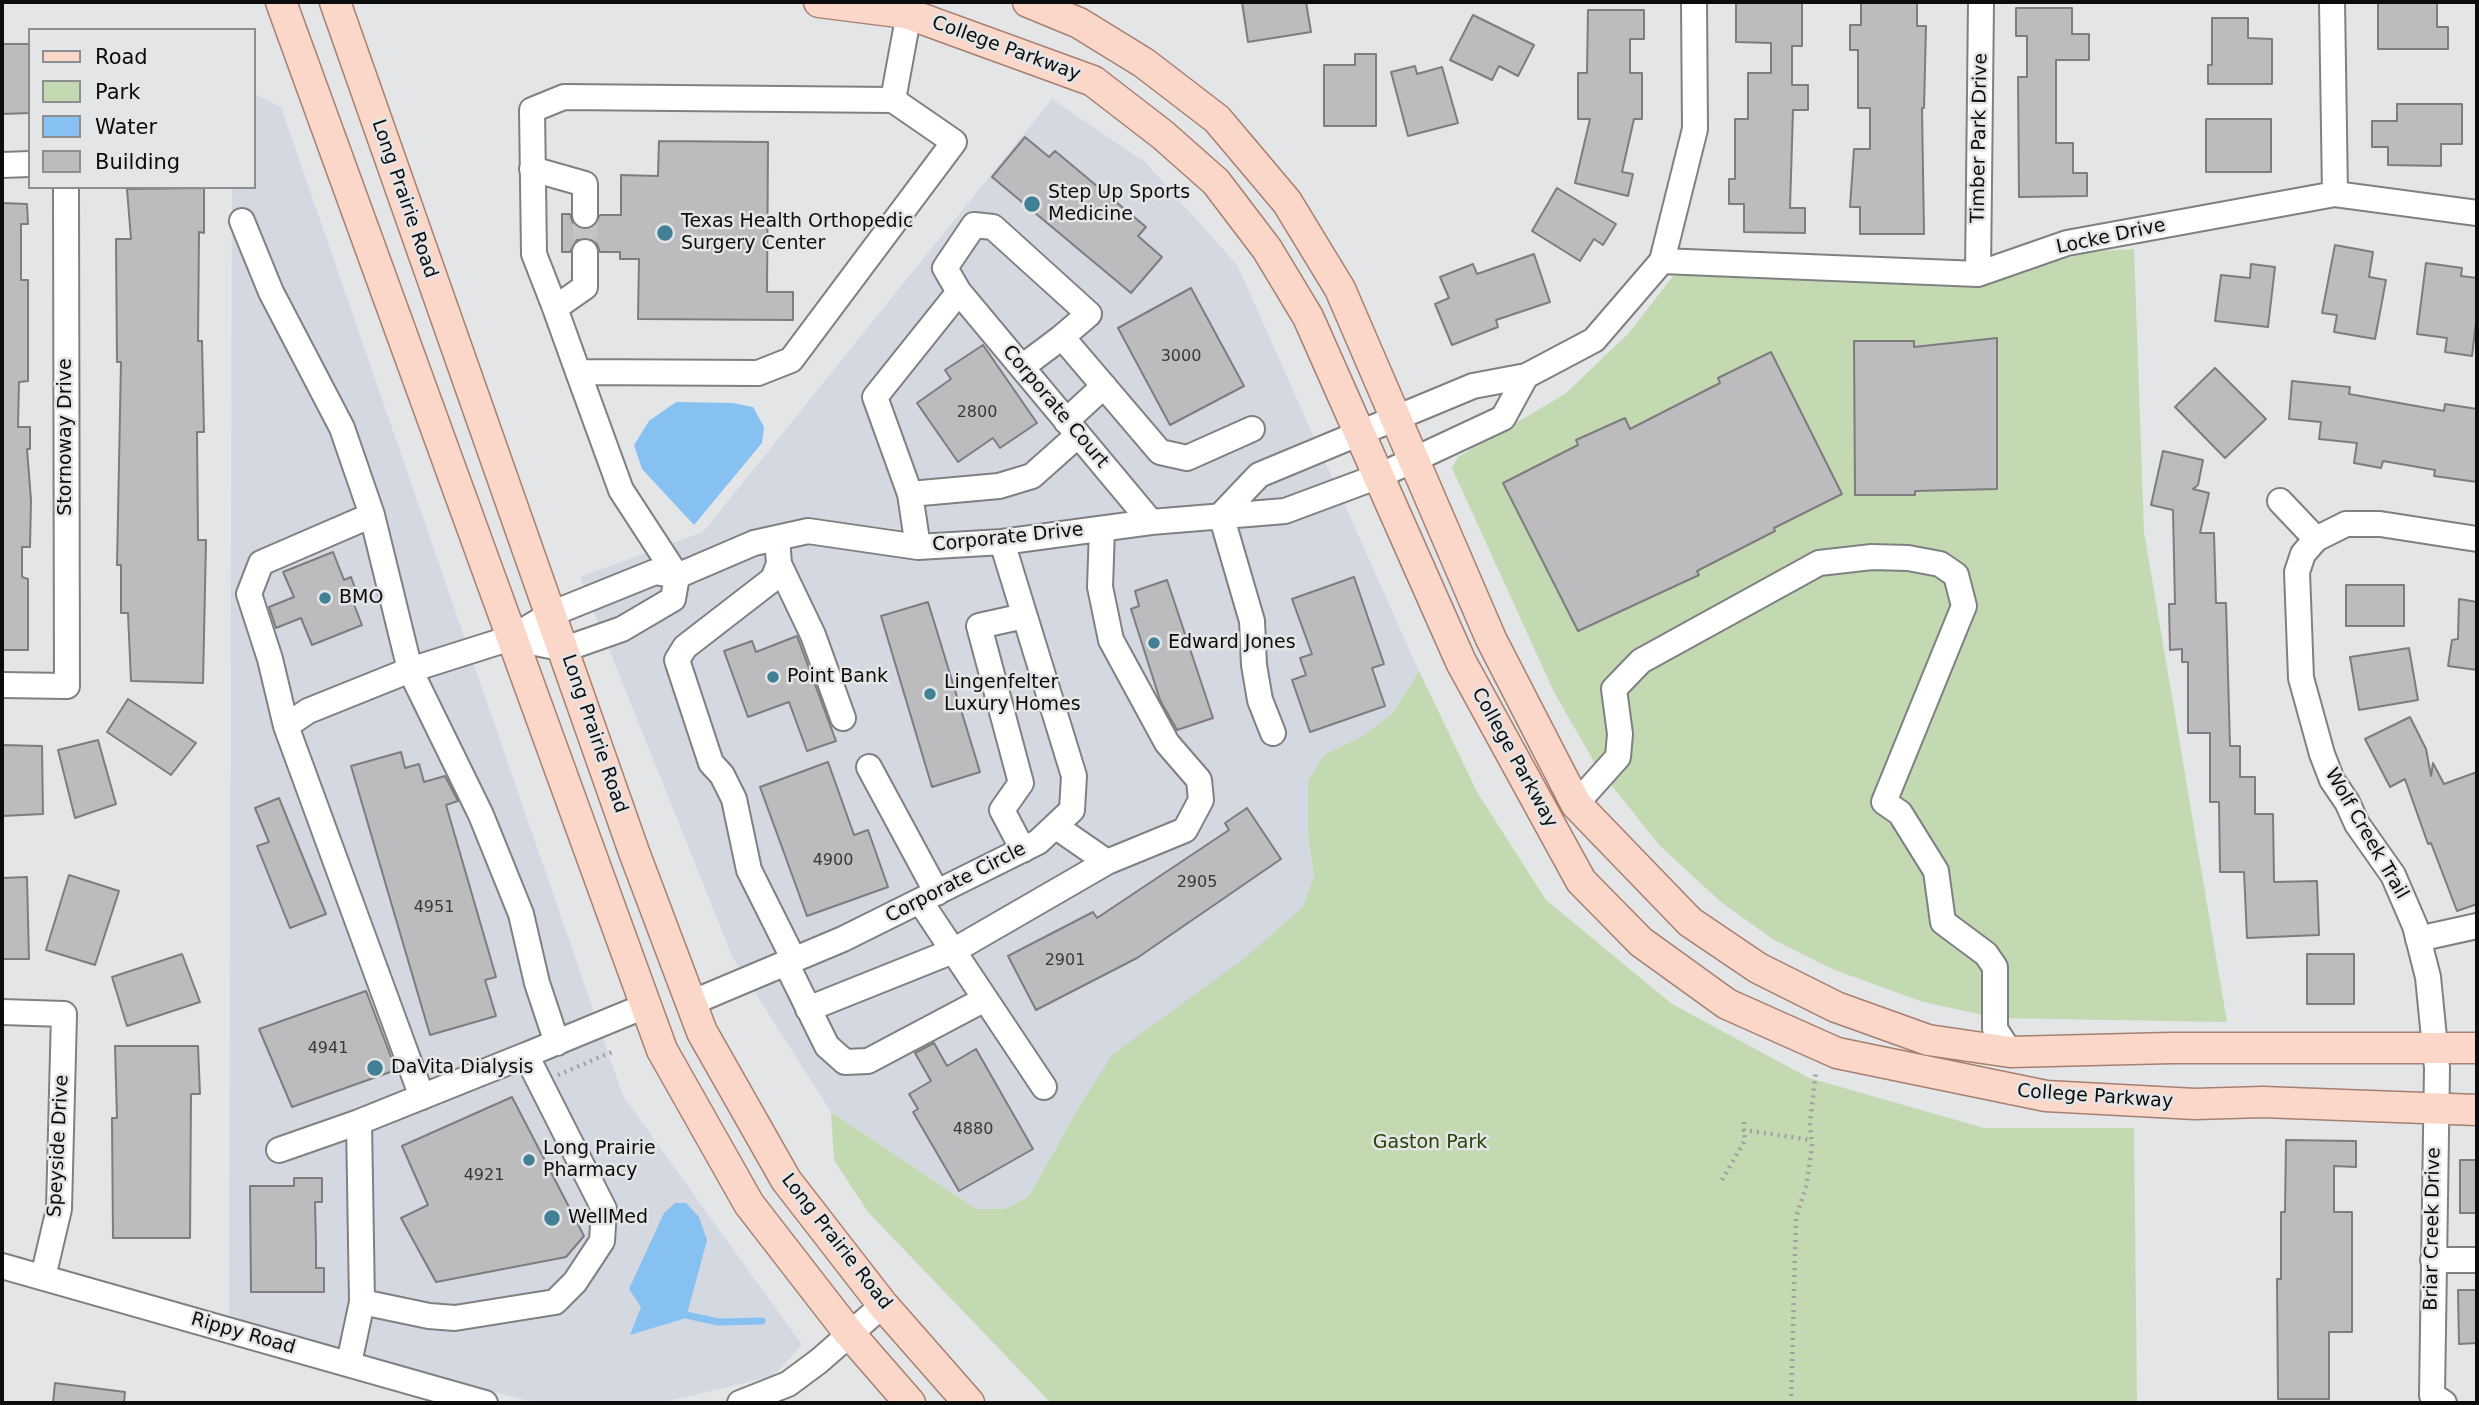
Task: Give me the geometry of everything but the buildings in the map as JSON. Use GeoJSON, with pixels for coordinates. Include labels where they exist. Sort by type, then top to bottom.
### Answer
{"type":"FeatureCollection","features":[{"type":"Feature","properties":{"kind":"main road"},"geometry":{"type":"LineString","coordinates":[[281,2],[662,1051],[749,1204],[849,1333],[910,1403]]}},
{"type":"Feature","properties":{"kind":"main road","name":"Long Prairie Road"},"geometry":{"type":"LineString","coordinates":[[335,2],[565,649],[634,852],[702,1032],[786,1180],[883,1305],[969,1403]]}},
{"type":"Feature","properties":{"kind":"main road","name":"College Parkway"},"geometry":{"type":"LineString","coordinates":[[819,2],[908,7],[1093,81],[1163,135],[1216,182],[1267,249],[1308,317],[1461,662],[1581,881],[1641,942],[1727,1004],[1826,1048],[2011,1091],[2080,1099],[2195,1104],[2263,1102],[2477,1110]]}},
{"type":"Feature","properties":{"kind":"main road","name":"College Parkway"},"geometry":{"type":"LineString","coordinates":[[1028,2],[1079,23],[1144,63],[1217,119],[1287,202],[1340,289],[1398,416],[1491,639],[1577,804],[1679,912],[1758,968],[1836,1007],[1928,1040],[2011,1052],[2171,1048],[2477,1048]]}},
{"type":"Feature","properties":{"kind":"main road"},"geometry":{"type":"LineString","coordinates":[[1549,824],[1577,804]]}},
{"type":"Feature","properties":{"kind":"main road"},"geometry":{"type":"LineString","coordinates":[[2011,1052],[2011,1091]]}},
{"type":"Feature","properties":{"kind":"street"},"geometry":{"type":"LineString","coordinates":[[1273,733],[1260,700],[1254,665],[1252,621],[1222,515],[1259,475],[1473,386],[1526,376],[1594,340],[1662,261],[1695,129],[1694,2]]}},
{"type":"Feature","properties":{"kind":"street","name":"Timber Park Drive"},"geometry":{"type":"LineString","coordinates":[[1978,274],[1981,2]]}},
{"type":"Feature","properties":{"kind":"street"},"geometry":{"type":"LineString","coordinates":[[2332,2],[2335,194]]}},
{"type":"Feature","properties":{"kind":"street"},"geometry":{"type":"LineString","coordinates":[[893,100],[908,7]]}},
{"type":"Feature","properties":{"kind":"street"},"geometry":{"type":"LineString","coordinates":[[511,638],[565,649],[622,629],[673,599],[677,576],[621,490],[534,254],[532,110],[564,97],[893,100],[954,142],[791,360],[758,373],[578,372]]}},
{"type":"Feature","properties":{"kind":"street"},"geometry":{"type":"LineString","coordinates":[[2,165],[28,164]]}},
{"type":"Feature","properties":{"kind":"street"},"geometry":{"type":"LineString","coordinates":[[532,169],[585,184],[585,215]]}},
{"type":"Feature","properties":{"kind":"street","name":"Stornoway Drive"},"geometry":{"type":"LineString","coordinates":[[2,685],[67,686],[66,189]]}},
{"type":"Feature","properties":{"kind":"street","name":"Locke Drive"},"geometry":{"type":"LineString","coordinates":[[1662,261],[1978,274],[2067,243],[2335,194],[2477,213]]}},
{"type":"Feature","properties":{"kind":"street"},"geometry":{"type":"LineString","coordinates":[[242,221],[271,292],[342,428],[372,515],[410,670],[481,815],[521,914],[537,983],[557,1043]]}},
{"type":"Feature","properties":{"kind":"street","name":"Corporate Court"},"geometry":{"type":"LineString","coordinates":[[1062,337],[1089,314],[993,227],[974,225],[944,268],[959,292],[1151,522]]}},
{"type":"Feature","properties":{"kind":"street"},"geometry":{"type":"LineString","coordinates":[[555,308],[585,287],[585,251]]}},
{"type":"Feature","properties":{"kind":"street"},"geometry":{"type":"LineString","coordinates":[[918,547],[910,494],[875,397],[959,292]]}},
{"type":"Feature","properties":{"kind":"street"},"geometry":{"type":"LineString","coordinates":[[1022,367],[1062,337],[1160,452],[1187,458],[1252,429]]}},
{"type":"Feature","properties":{"kind":"street","name":"Corporate Drive"},"geometry":{"type":"LineString","coordinates":[[286,726],[308,711],[410,670],[511,638],[551,614],[655,572],[677,576],[754,544],[808,531],[918,547],[1002,542],[1151,522],[1285,511],[1380,476],[1503,418],[1526,376]]}},
{"type":"Feature","properties":{"kind":"street"},"geometry":{"type":"LineString","coordinates":[[910,494],[999,486],[1032,476],[1104,386]]}},
{"type":"Feature","properties":{"kind":"street"},"geometry":{"type":"LineString","coordinates":[[2280,501],[2316,539],[2346,524],[2380,524],[2477,539]]}},
{"type":"Feature","properties":{"kind":"street"},"geometry":{"type":"LineString","coordinates":[[372,515],[261,563],[249,594],[270,659],[286,726],[422,1097]]}},
{"type":"Feature","properties":{"kind":"street"},"geometry":{"type":"LineString","coordinates":[[808,1009],[953,951],[1107,862],[1185,830],[1201,800],[1199,780],[1167,743],[1111,640],[1100,587],[1102,528]]}},
{"type":"Feature","properties":{"kind":"street"},"geometry":{"type":"LineString","coordinates":[[777,538],[779,564],[813,635],[843,718]]}},
{"type":"Feature","properties":{"kind":"street","name":"Wolf Creek Trail"},"geometry":{"type":"LineString","coordinates":[[2316,539],[2303,554],[2297,572],[2301,678],[2332,780],[2347,802],[2357,824],[2393,875],[2418,939],[2428,977],[2435,1048]]}},
{"type":"Feature","properties":{"kind":"street","name":"Corporate Circle"},"geometry":{"type":"LineString","coordinates":[[691,1003],[790,962],[1023,850],[1038,842],[1072,810],[1074,776],[1002,542]]}},
{"type":"Feature","properties":{"kind":"street"},"geometry":{"type":"LineString","coordinates":[[1577,804],[1618,757],[1620,734],[1614,689],[1641,661],[1819,563],[1872,557],[1908,558],[1940,564],[1956,575],[1964,606],[1884,802],[1900,813],[1936,871],[1943,922],[1986,954],[1995,967],[1994,1029],[2011,1052]]}},
{"type":"Feature","properties":{"kind":"street"},"geometry":{"type":"LineString","coordinates":[[779,564],[773,579],[685,647],[677,660],[711,763],[722,775],[734,799],[749,870],[808,1009],[827,1046],[845,1062],[868,1061],[985,999]]}},
{"type":"Feature","properties":{"kind":"street"},"geometry":{"type":"LineString","coordinates":[[1023,850],[1002,810],[1021,783],[979,626],[1024,616]]}},
{"type":"Feature","properties":{"kind":"street"},"geometry":{"type":"LineString","coordinates":[[869,767],[953,951],[1044,1087]]}},
{"type":"Feature","properties":{"kind":"street"},"geometry":{"type":"LineString","coordinates":[[1055,826],[1107,862]]}},
{"type":"Feature","properties":{"kind":"street"},"geometry":{"type":"LineString","coordinates":[[2418,939],[2477,926]]}},
{"type":"Feature","properties":{"kind":"street"},"geometry":{"type":"LineString","coordinates":[[278,1150],[359,1122],[645,1006]]}},
{"type":"Feature","properties":{"kind":"street","name":"Speyside Drive"},"geometry":{"type":"LineString","coordinates":[[2,1012],[64,1014],[59,1209],[43,1278]]}},
{"type":"Feature","properties":{"kind":"street","name":"Briar Creek Drive"},"geometry":{"type":"LineString","coordinates":[[2435,1048],[2432,1395],[2444,1403]]}},
{"type":"Feature","properties":{"kind":"street"},"geometry":{"type":"LineString","coordinates":[[362,1301],[429,1316],[455,1318],[555,1301],[575,1282],[602,1241],[604,1209],[526,1055]]}},
{"type":"Feature","properties":{"kind":"street"},"geometry":{"type":"LineString","coordinates":[[349,1363],[362,1301],[359,1122]]}},
{"type":"Feature","properties":{"kind":"street"},"geometry":{"type":"LineString","coordinates":[[2433,1260],[2477,1260]]}},
{"type":"Feature","properties":{"kind":"street","name":"Rippy Road"},"geometry":{"type":"LineString","coordinates":[[2,1266],[485,1403]]}},
{"type":"Feature","properties":{"kind":"street"},"geometry":{"type":"LineString","coordinates":[[740,1403],[788,1384],[820,1362],[883,1305]]}},
{"type":"Feature","properties":{"kind":"path"},"geometry":{"type":"LineString","coordinates":[[1791,1403],[1796,1217],[1806,1187],[1814,1075],[1826,1048]]}},
{"type":"Feature","properties":{"kind":"path"},"geometry":{"type":"LineString","coordinates":[[540,1083],[612,1052]]}},
{"type":"Feature","properties":{"kind":"path"},"geometry":{"type":"LineString","coordinates":[[1722,1180],[1745,1140],[1744,1122]]}},
{"type":"Feature","properties":{"kind":"path"},"geometry":{"type":"LineString","coordinates":[[1744,1130],[1811,1140]]}},
{"type":"Feature","properties":{"kind":"shaded area"},"geometry":{"type":"Polygon","coordinates":[[[256,95],[281,107],[623,1096],[802,1345],[773,1376],[661,1403],[537,1403],[318,1346],[229,1315],[232,189],[256,189],[256,95]]]}},
{"type":"Feature","properties":{"kind":"shaded area"},"geometry":{"type":"Polygon","coordinates":[[[1052,99],[1146,163],[1237,265],[1419,671],[1393,713],[1361,737],[1324,755],[1308,834],[1314,876],[1303,907],[1082,1102],[1029,1196],[1005,1209],[976,1209],[831,1112],[732,956],[580,577],[703,532],[1052,99]]]}},
{"type":"Feature","properties":{"kind":"green space"},"geometry":{"type":"Polygon","coordinates":[[[2134,249],[2144,532],[2227,1022],[1996,1018],[1920,1001],[1832,969],[1774,940],[1721,902],[1659,845],[1597,767],[1554,692],[1452,468],[1458,457],[1565,394],[1628,334],[1674,275],[1973,286],[2088,252],[2134,249]]]}},
{"type":"Feature","properties":{"kind":"green space","name":"Gaston Park"},"geometry":{"type":"Polygon","coordinates":[[[1419,671],[1477,792],[1546,900],[1672,1004],[1809,1078],[1984,1128],[2134,1128],[2137,1403],[1051,1403],[868,1212],[834,1160],[831,1112],[976,1209],[1005,1209],[1029,1196],[1082,1102],[1113,1054],[1242,960],[1303,907],[1314,876],[1308,834],[1308,781],[1324,755],[1361,737],[1393,713],[1419,671]]]}},
{"type":"Feature","properties":{"kind":"water"},"geometry":{"type":"Polygon","coordinates":[[[676,402],[732,403],[753,407],[764,427],[762,443],[694,525],[642,469],[634,445],[649,421],[676,402]]]}},
{"type":"Feature","properties":{"kind":"water"},"geometry":{"type":"Polygon","coordinates":[[[675,1203],[686,1203],[699,1217],[707,1240],[686,1318],[630,1335],[641,1307],[629,1289],[664,1213],[675,1203]]]}},
{"type":"Feature","properties":{"kind":"waterway"},"geometry":{"type":"LineString","coordinates":[[686,1315],[718,1322],[762,1321]]}},
{"type":"Feature","properties":{"kind":"tunnel"},"geometry":{"type":"LineString","coordinates":[[585,215],[585,252]]}},
{"type":"Feature","properties":{"kind":"place","name":"Step Up Sports Medicine"},"geometry":{"type":"Point","coordinates":[1032,204]}},
{"type":"Feature","properties":{"kind":"place","name":"Texas Health Orthopedic Surgery Center"},"geometry":{"type":"Point","coordinates":[665,233]}},
{"type":"Feature","properties":{"kind":"place","name":"BMO"},"geometry":{"type":"Point","coordinates":[325,598]}},
{"type":"Feature","properties":{"kind":"place","name":"Edward Jones"},"geometry":{"type":"Point","coordinates":[1154,643]}},
{"type":"Feature","properties":{"kind":"place","name":"Point Bank"},"geometry":{"type":"Point","coordinates":[773,677]}},
{"type":"Feature","properties":{"kind":"place","name":"Lingenfelter Luxury Homes"},"geometry":{"type":"Point","coordinates":[930,694]}},
{"type":"Feature","properties":{"kind":"place","name":"DaVita Dialysis"},"geometry":{"type":"Point","coordinates":[375,1068]}},
{"type":"Feature","properties":{"kind":"place","name":"Long Prairie Pharmacy"},"geometry":{"type":"Point","coordinates":[529,1160]}},
{"type":"Feature","properties":{"kind":"place","name":"WellMed"},"geometry":{"type":"Point","coordinates":[552,1218]}}]}
